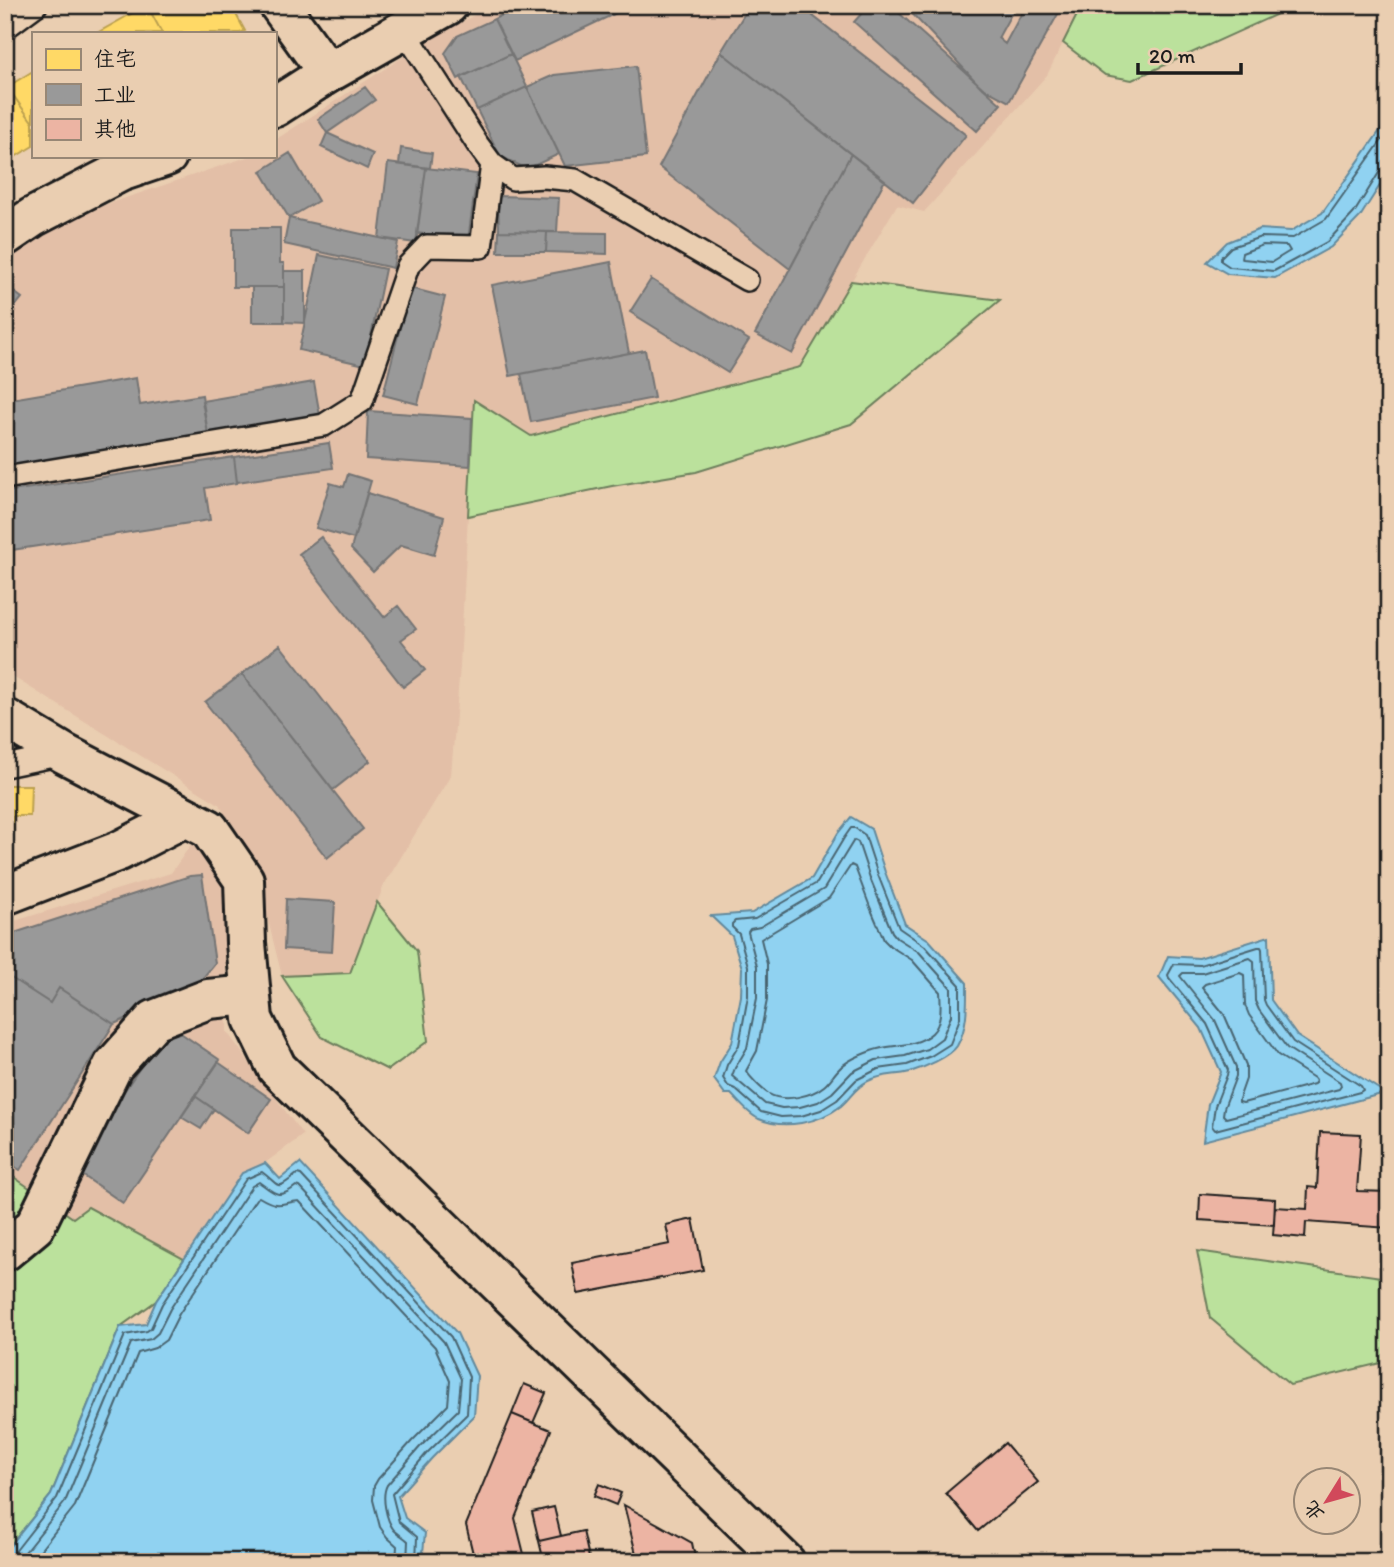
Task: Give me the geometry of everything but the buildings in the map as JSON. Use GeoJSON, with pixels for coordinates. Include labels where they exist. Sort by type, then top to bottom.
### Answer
{"type":"FeatureCollection","features":[{"type":"Feature","properties":{"kind":"main road"},"geometry":{"type":"LineString","coordinates":[[279,5],[328,73]]}},
{"type":"Feature","properties":{"kind":"main road"},"geometry":{"type":"LineString","coordinates":[[276,106],[328,73],[448,5]]}},
{"type":"Feature","properties":{"kind":"main road"},"geometry":{"type":"LineString","coordinates":[[5,236],[33,216],[120,172],[160,158]]}},
{"type":"Feature","properties":{"kind":"main road"},"geometry":{"type":"LineString","coordinates":[[5,718],[65,754],[209,830],[244,880],[253,1019],[277,1068],[785,1562]]}},
{"type":"Feature","properties":{"kind":"main road"},"geometry":{"type":"LineString","coordinates":[[5,895],[119,851],[185,817]]}},
{"type":"Feature","properties":{"kind":"main road"},"geometry":{"type":"LineString","coordinates":[[5,1251],[35,1226],[113,1066],[154,1020],[208,999],[250,995]]}},
{"type":"Feature","properties":{"kind":"lane"},"geometry":{"type":"LineString","coordinates":[[5,28],[36,5]]}},
{"type":"Feature","properties":{"kind":"lane"},"geometry":{"type":"LineString","coordinates":[[404,30],[492,164],[513,179],[544,177],[575,180],[747,280]]}},
{"type":"Feature","properties":{"kind":"lane"},"geometry":{"type":"LineString","coordinates":[[5,478],[324,425],[362,401],[408,266],[427,246],[481,247],[492,164]]}},
{"type":"Feature","properties":{"kind":"lane"},"geometry":{"type":"LineString","coordinates":[[5,765],[65,754]]}},
{"type":"Feature","properties":{"kind":"shaded area"},"geometry":{"type":"Polygon","coordinates":[[[495,5],[1082,5],[1047,75],[924,212],[897,205],[800,367],[531,436],[474,401],[460,666],[451,775],[384,885],[350,973],[282,976],[252,856],[219,804],[5,672],[5,250],[90,210],[244,158],[276,158],[276,139],[443,31],[495,5]]]}},
{"type":"Feature","properties":{"kind":"shaded area"},"geometry":{"type":"Polygon","coordinates":[[[192,843],[224,884],[227,1032],[303,1135],[265,1163],[242,1173],[184,1259],[89,1207],[73,1218],[5,1171],[5,924],[171,873],[192,843]]]}},
{"type":"Feature","properties":{"kind":"green space"},"geometry":{"type":"Polygon","coordinates":[[[1082,5],[1297,5],[1132,80],[1105,75],[1063,43],[1082,5]]]}},
{"type":"Feature","properties":{"kind":"green space"},"geometry":{"type":"Polygon","coordinates":[[[851,281],[1000,300],[851,424],[696,472],[612,486],[468,516],[474,400],[531,436],[800,367],[851,281]]]}},
{"type":"Feature","properties":{"kind":"green space"},"geometry":{"type":"Polygon","coordinates":[[[377,902],[417,951],[428,1041],[388,1070],[322,1037],[282,976],[350,973],[377,902]]]}},
{"type":"Feature","properties":{"kind":"green space"},"geometry":{"type":"Polygon","coordinates":[[[5,1171],[73,1218],[88,1207],[184,1259],[156,1301],[120,1327],[51,1495],[5,1552],[5,1171]]]}},
{"type":"Feature","properties":{"kind":"green space"},"geometry":{"type":"Polygon","coordinates":[[[1197,1251],[1389,1278],[1389,1361],[1290,1385],[1210,1318],[1197,1251]]]}},
{"type":"Feature","properties":{"kind":"water"},"geometry":{"type":"Polygon","coordinates":[[[1389,118],[1389,171],[1360,217],[1331,247],[1275,278],[1228,274],[1207,262],[1227,242],[1260,229],[1291,231],[1322,213],[1389,118]]]}},
{"type":"Feature","properties":{"kind":"water"},"geometry":{"type":"Polygon","coordinates":[[[851,817],[871,829],[905,924],[929,940],[967,983],[963,1031],[954,1050],[942,1058],[910,1072],[874,1078],[859,1087],[841,1106],[822,1117],[801,1123],[769,1122],[752,1115],[731,1094],[725,1094],[714,1079],[720,1062],[732,1043],[741,996],[742,968],[732,936],[711,916],[752,913],[812,878],[838,833],[851,817]]]}},
{"type":"Feature","properties":{"kind":"water"},"geometry":{"type":"Polygon","coordinates":[[[1269,936],[1271,1000],[1297,1036],[1385,1093],[1203,1141],[1208,1104],[1221,1072],[1201,1028],[1159,977],[1168,956],[1199,958],[1269,936]]]}},
{"type":"Feature","properties":{"kind":"water"},"geometry":{"type":"Polygon","coordinates":[[[265,1163],[280,1179],[300,1163],[457,1333],[477,1376],[474,1416],[398,1496],[405,1518],[425,1533],[422,1562],[5,1562],[5,1552],[51,1495],[120,1327],[146,1324],[156,1301],[242,1173],[265,1163]]]}}]}
